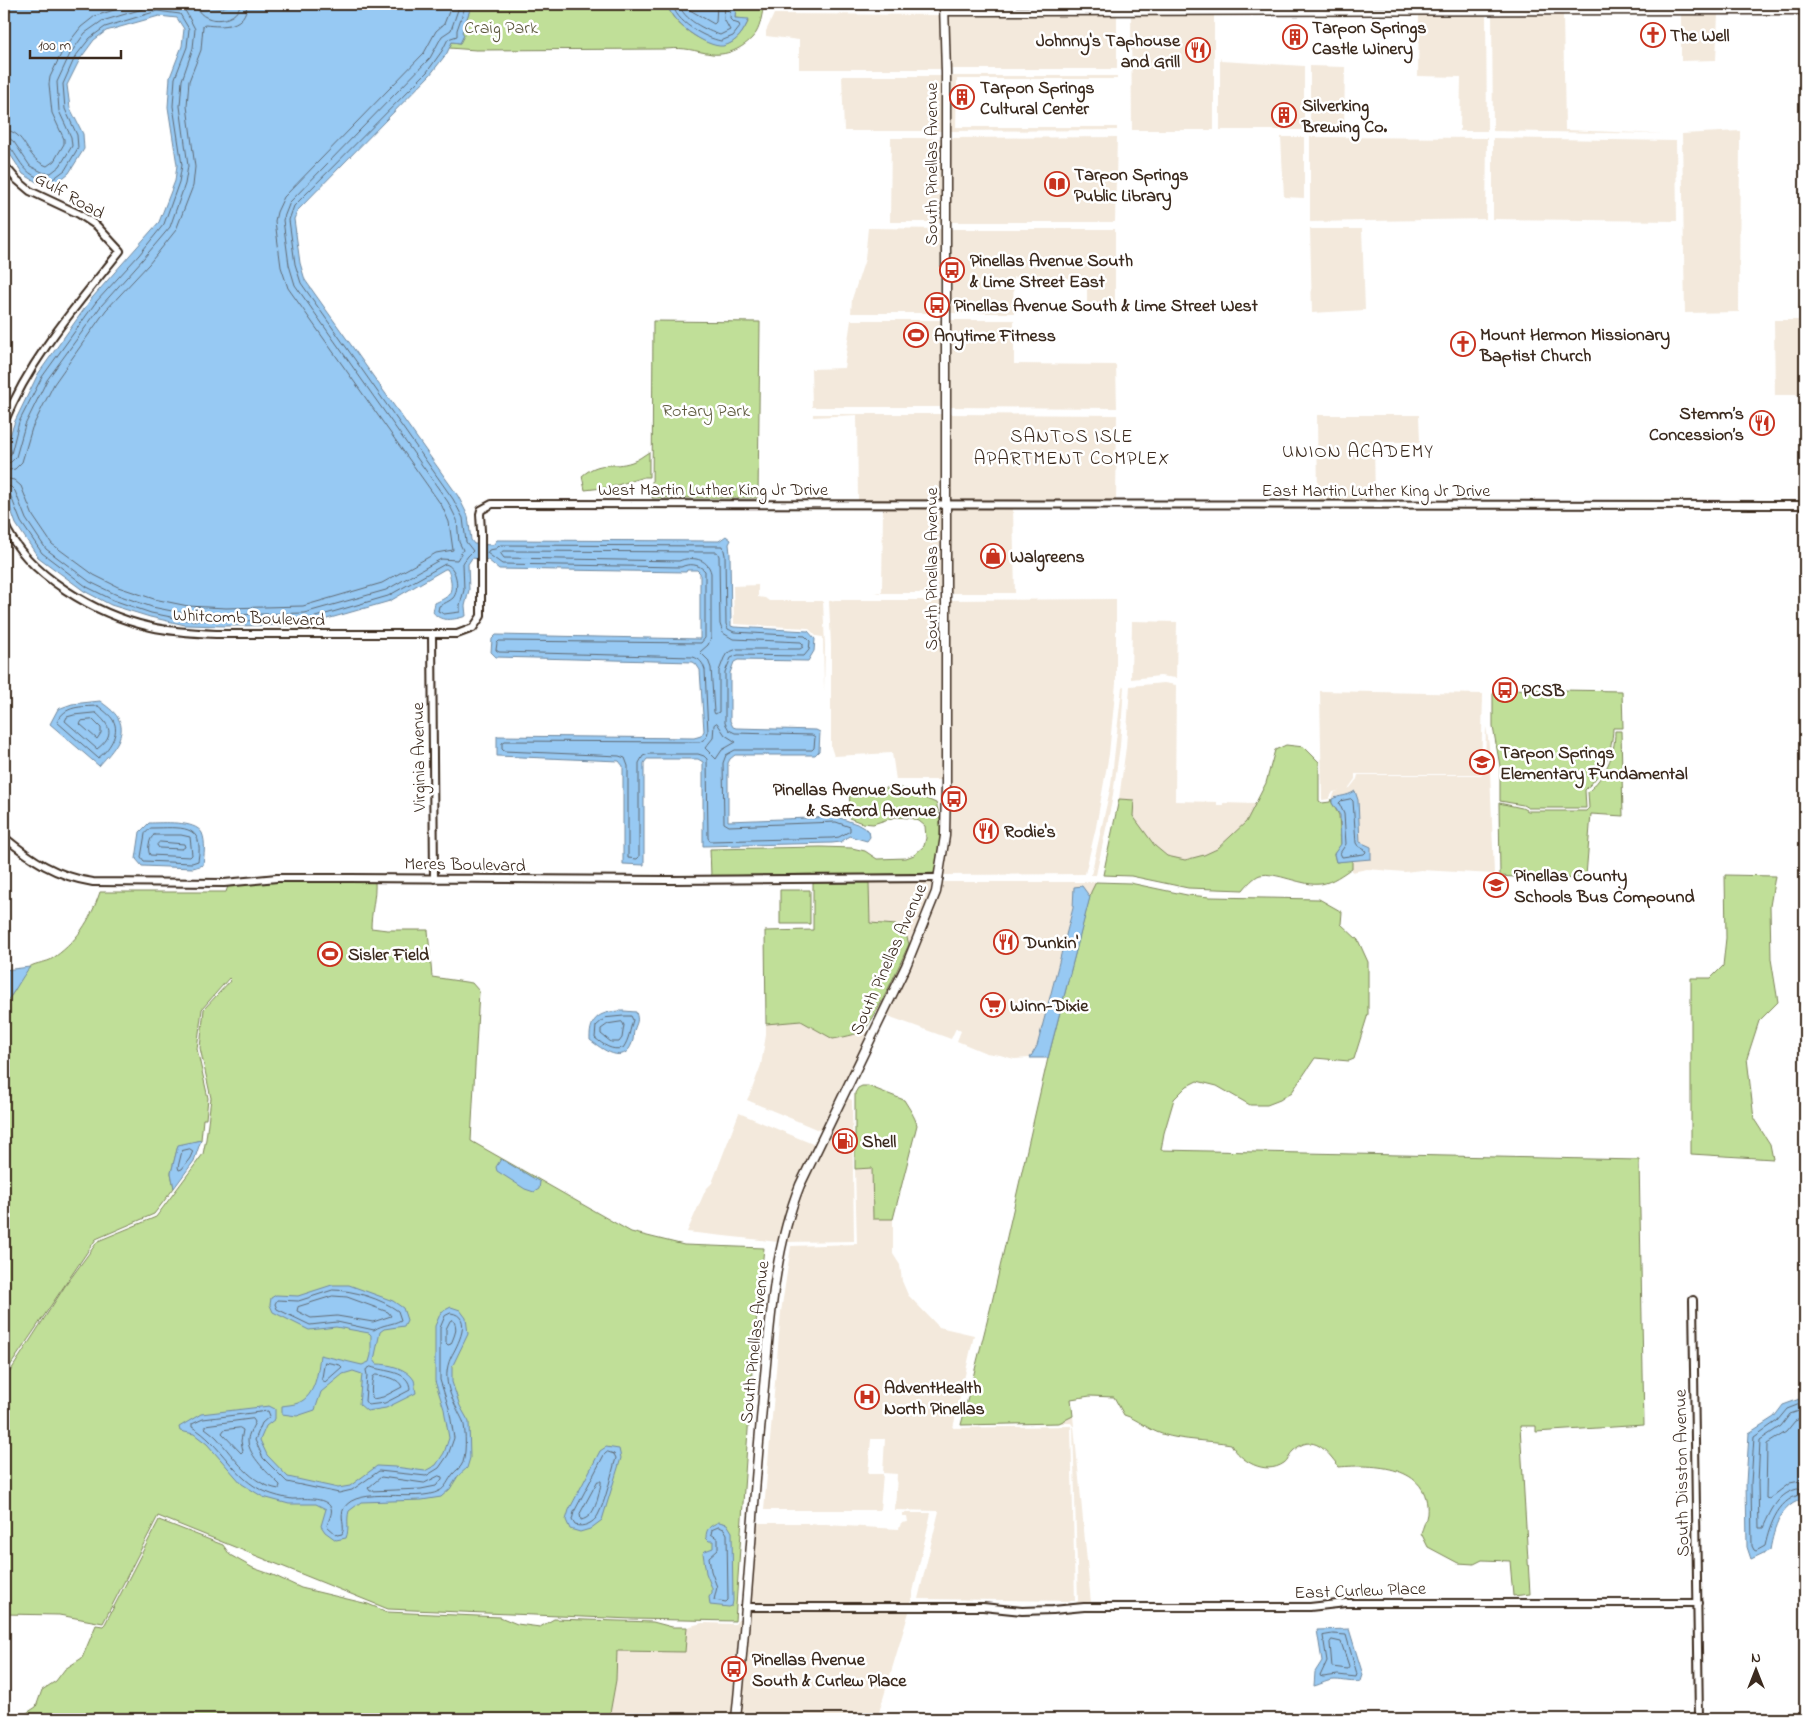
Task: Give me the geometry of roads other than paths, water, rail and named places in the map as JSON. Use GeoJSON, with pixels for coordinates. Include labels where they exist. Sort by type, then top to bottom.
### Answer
{"type":"FeatureCollection","features":[{"type":"Feature","properties":{"kind":"main road"},"geometry":{"type":"LineString","coordinates":[[944,8],[1805,10]]}},
{"type":"Feature","properties":{"kind":"main road","name":"South Pinellas Avenue"},"geometry":{"type":"LineString","coordinates":[[736,1719],[766,1358],[778,1260],[788,1216],[819,1143],[906,966],[926,919],[936,892],[945,836],[946,73],[944,8]]}},
{"type":"Feature","properties":{"kind":"street","name":"Gulf Road"},"geometry":{"type":"LineString","coordinates":[[4,165],[30,191],[79,214],[97,226],[120,251],[42,352],[20,388],[4,423]]}},
{"type":"Feature","properties":{"kind":"street","name":"West Martin Luther King Jr Drive"},"geometry":{"type":"LineString","coordinates":[[471,629],[478,622],[481,614],[481,510],[492,504],[946,504]]}},
{"type":"Feature","properties":{"kind":"street","name":"East Martin Luther King Jr Drive"},"geometry":{"type":"LineString","coordinates":[[946,504],[1805,505]]}},
{"type":"Feature","properties":{"kind":"street","name":"Whitcomb Boulevard"},"geometry":{"type":"LineString","coordinates":[[4,523],[22,552],[65,589],[108,613],[151,627],[186,633],[216,634],[457,634],[471,629]]}},
{"type":"Feature","properties":{"kind":"street","name":"Virginia Avenue"},"geometry":{"type":"LineString","coordinates":[[432,634],[434,879]]}},
{"type":"Feature","properties":{"kind":"street","name":"Meres Boulevard"},"geometry":{"type":"LineString","coordinates":[[4,837],[29,857],[49,869],[76,879],[92,882],[216,883],[280,878],[679,880],[939,878]]}},
{"type":"Feature","properties":{"kind":"street","name":"South Disston Avenue"},"geometry":{"type":"LineString","coordinates":[[1693,1300],[1699,1719]]}},
{"type":"Feature","properties":{"kind":"street","name":"East Curlew Place"},"geometry":{"type":"LineString","coordinates":[[745,1606],[989,1608],[1022,1611],[1084,1607],[1310,1607],[1346,1603],[1698,1603]]}},
{"type":"Feature","properties":{"kind":"water"},"geometry":{"type":"Polygon","coordinates":[[[13,4],[192,4],[222,8],[231,4],[472,4],[460,43],[452,42],[447,53],[430,75],[298,210],[294,219],[300,263],[305,280],[458,496],[468,516],[471,540],[474,544],[493,545],[497,540],[719,541],[726,536],[731,540],[729,544],[731,626],[808,631],[815,639],[814,651],[808,661],[738,660],[734,662],[730,673],[730,721],[733,727],[736,728],[816,730],[820,732],[819,751],[815,755],[735,755],[730,759],[728,763],[728,821],[837,817],[857,824],[869,831],[870,837],[867,841],[849,836],[841,842],[832,843],[703,846],[703,762],[698,759],[647,759],[644,763],[644,865],[623,864],[623,766],[619,761],[497,756],[497,736],[694,738],[701,736],[704,731],[700,670],[693,662],[496,657],[491,652],[492,639],[496,635],[700,639],[700,573],[697,570],[687,570],[686,572],[499,569],[488,560],[472,558],[468,564],[469,590],[465,606],[466,616],[463,617],[443,619],[433,612],[435,603],[447,597],[450,592],[450,578],[447,569],[445,569],[390,601],[306,625],[225,626],[185,625],[111,605],[84,591],[38,557],[16,524],[6,496],[4,476],[7,444],[15,421],[38,374],[92,298],[159,222],[175,181],[177,165],[168,107],[170,77],[182,46],[184,29],[177,18],[159,16],[106,31],[94,40],[80,59],[67,85],[70,108],[83,134],[84,149],[69,173],[54,185],[40,184],[23,174],[4,145],[4,9],[6,6],[13,4]]]}},
{"type":"Feature","properties":{"kind":"water"},"geometry":{"type":"Polygon","coordinates":[[[668,4],[736,4],[735,18],[749,19],[736,39],[723,46],[716,45],[699,38],[681,25],[674,18],[668,4]]]}},
{"type":"Feature","properties":{"kind":"water"},"geometry":{"type":"Polygon","coordinates":[[[100,701],[116,715],[121,725],[121,731],[116,744],[99,766],[50,724],[58,709],[72,704],[100,701]]]}},
{"type":"Feature","properties":{"kind":"water"},"geometry":{"type":"Polygon","coordinates":[[[1355,791],[1358,800],[1360,842],[1371,847],[1371,859],[1336,862],[1334,854],[1341,844],[1340,815],[1332,803],[1332,799],[1355,791]]]}},
{"type":"Feature","properties":{"kind":"water"},"geometry":{"type":"Polygon","coordinates":[[[149,823],[178,823],[198,829],[202,833],[204,841],[203,865],[193,868],[142,866],[136,859],[140,832],[149,823]]]}},
{"type":"Feature","properties":{"kind":"water"},"geometry":{"type":"Polygon","coordinates":[[[1082,886],[1090,897],[1048,1058],[1030,1058],[1037,1046],[1073,908],[1074,887],[1082,886]]]}},
{"type":"Feature","properties":{"kind":"water"},"geometry":{"type":"Polygon","coordinates":[[[30,967],[10,997],[4,1003],[4,970],[30,967]]]}},
{"type":"Feature","properties":{"kind":"water"},"geometry":{"type":"Polygon","coordinates":[[[609,1012],[636,1012],[637,1021],[633,1042],[624,1054],[612,1054],[590,1040],[592,1025],[598,1016],[609,1012]]]}},
{"type":"Feature","properties":{"kind":"water"},"geometry":{"type":"Polygon","coordinates":[[[201,1140],[194,1161],[174,1188],[171,1173],[178,1145],[201,1140]]]}},
{"type":"Feature","properties":{"kind":"water"},"geometry":{"type":"Polygon","coordinates":[[[501,1159],[540,1182],[539,1189],[534,1192],[525,1189],[497,1171],[496,1167],[501,1159]]]}},
{"type":"Feature","properties":{"kind":"water"},"geometry":{"type":"Polygon","coordinates":[[[332,1285],[349,1285],[393,1301],[403,1308],[407,1320],[404,1326],[384,1329],[380,1332],[374,1360],[377,1364],[392,1366],[407,1372],[414,1380],[416,1393],[386,1408],[367,1411],[359,1404],[362,1374],[353,1371],[343,1374],[321,1392],[315,1410],[297,1416],[282,1414],[282,1406],[298,1403],[309,1395],[315,1382],[320,1355],[362,1365],[369,1362],[371,1335],[369,1333],[336,1327],[309,1330],[273,1312],[270,1305],[271,1298],[276,1295],[298,1296],[332,1285]]]}},
{"type":"Feature","properties":{"kind":"water"},"geometry":{"type":"Polygon","coordinates":[[[451,1307],[460,1310],[466,1318],[468,1334],[452,1367],[452,1382],[460,1406],[469,1422],[470,1458],[467,1468],[441,1497],[422,1500],[361,1502],[349,1511],[346,1538],[336,1540],[325,1532],[321,1526],[326,1509],[316,1504],[289,1504],[263,1497],[242,1484],[207,1444],[194,1434],[180,1431],[179,1427],[201,1414],[269,1406],[275,1409],[275,1419],[266,1426],[260,1440],[267,1455],[288,1477],[338,1488],[350,1486],[377,1466],[425,1471],[436,1465],[444,1453],[449,1438],[444,1409],[435,1381],[435,1326],[441,1312],[451,1307]]]}},
{"type":"Feature","properties":{"kind":"water"},"geometry":{"type":"Polygon","coordinates":[[[1805,1397],[1805,1499],[1797,1501],[1784,1511],[1774,1533],[1770,1550],[1751,1559],[1747,1547],[1746,1483],[1749,1433],[1774,1417],[1783,1405],[1805,1397]]]}},
{"type":"Feature","properties":{"kind":"water"},"geometry":{"type":"Polygon","coordinates":[[[606,1447],[619,1449],[621,1458],[602,1520],[590,1529],[580,1532],[570,1529],[566,1520],[569,1510],[600,1451],[606,1447]]]}},
{"type":"Feature","properties":{"kind":"water"},"geometry":{"type":"Polygon","coordinates":[[[719,1522],[727,1524],[732,1532],[733,1601],[732,1606],[729,1607],[710,1605],[709,1597],[712,1593],[712,1588],[706,1573],[703,1553],[713,1548],[713,1541],[709,1541],[706,1538],[707,1532],[711,1526],[719,1522]]]}},
{"type":"Feature","properties":{"kind":"water"},"geometry":{"type":"Polygon","coordinates":[[[1349,1629],[1363,1675],[1361,1681],[1332,1680],[1314,1686],[1315,1672],[1322,1661],[1317,1630],[1349,1629]]]}},
{"type":"Feature","properties":{"kind":"place","name":"The Well"},"geometry":{"type":"Point","coordinates":[1653,35]}},
{"type":"Feature","properties":{"kind":"place","name":"Tarpon Springs Castle Winery"},"geometry":{"type":"Point","coordinates":[1295,37]}},
{"type":"Feature","properties":{"kind":"place","name":"Johnny's Taphouse and Grill"},"geometry":{"type":"Point","coordinates":[1198,50]}},
{"type":"Feature","properties":{"kind":"place","name":"Tarpon Springs Cultural Center"},"geometry":{"type":"Point","coordinates":[962,97]}},
{"type":"Feature","properties":{"kind":"place","name":"Silverking Brewing Co."},"geometry":{"type":"Point","coordinates":[1284,115]}},
{"type":"Feature","properties":{"kind":"place","name":"Tarpon Springs Public Library"},"geometry":{"type":"Point","coordinates":[1057,184]}},
{"type":"Feature","properties":{"kind":"place","name":"Pinellas Avenue South & Lime Street East"},"geometry":{"type":"Point","coordinates":[952,270]}},
{"type":"Feature","properties":{"kind":"place","name":"Pinellas Avenue South & Lime Street West"},"geometry":{"type":"Point","coordinates":[937,305]}},
{"type":"Feature","properties":{"kind":"place","name":"Anytime Fitness"},"geometry":{"type":"Point","coordinates":[916,335]}},
{"type":"Feature","properties":{"kind":"place","name":"Mount Hermon Missionary Baptist Church"},"geometry":{"type":"Point","coordinates":[1463,344]}},
{"type":"Feature","properties":{"kind":"place","name":"Stemm’s Concession’s"},"geometry":{"type":"Point","coordinates":[1762,423]}},
{"type":"Feature","properties":{"kind":"place","name":"Walgreens"},"geometry":{"type":"Point","coordinates":[993,556]}},
{"type":"Feature","properties":{"kind":"place","name":"PCSB"},"geometry":{"type":"Point","coordinates":[1505,690]}},
{"type":"Feature","properties":{"kind":"place","name":"Tarpon Springs Elementary Fundamental"},"geometry":{"type":"Point","coordinates":[1482,762]}},
{"type":"Feature","properties":{"kind":"place","name":"Pinellas Avenue South & Safford Avenue"},"geometry":{"type":"Point","coordinates":[954,799]}},
{"type":"Feature","properties":{"kind":"place","name":"Rodie's"},"geometry":{"type":"Point","coordinates":[986,831]}},
{"type":"Feature","properties":{"kind":"place","name":"Pinellas County Schools Bus Compound"},"geometry":{"type":"Point","coordinates":[1496,885]}},
{"type":"Feature","properties":{"kind":"place","name":"Dunkin'"},"geometry":{"type":"Point","coordinates":[1006,942]}},
{"type":"Feature","properties":{"kind":"place","name":"Sisler Field"},"geometry":{"type":"Point","coordinates":[330,954]}},
{"type":"Feature","properties":{"kind":"place","name":"Winn-Dixie"},"geometry":{"type":"Point","coordinates":[993,1005]}},
{"type":"Feature","properties":{"kind":"place","name":"Shell"},"geometry":{"type":"Point","coordinates":[845,1141]}},
{"type":"Feature","properties":{"kind":"place","name":"AdventHealth North Pinellas"},"geometry":{"type":"Point","coordinates":[867,1397]}},
{"type":"Feature","properties":{"kind":"place","name":"Pinellas Avenue South & Curlew Place"},"geometry":{"type":"Point","coordinates":[734,1669]}},
{"type":"Feature","properties":{"kind":"district","name":"SANTOS ISLE APARTMENT COMPLEX"},"geometry":{"type":"Point","coordinates":[1072,446]}},
{"type":"Feature","properties":{"kind":"district","name":"UNION ACADEMY"},"geometry":{"type":"Point","coordinates":[1358,450]}},
{"type":"Feature","properties":{"kind":"park label","name":"Craig Park"},"geometry":{"type":"Point","coordinates":[501,27]}},
{"type":"Feature","properties":{"kind":"park label","name":"Rotary Park"},"geometry":{"type":"Point","coordinates":[706,410]}}]}
